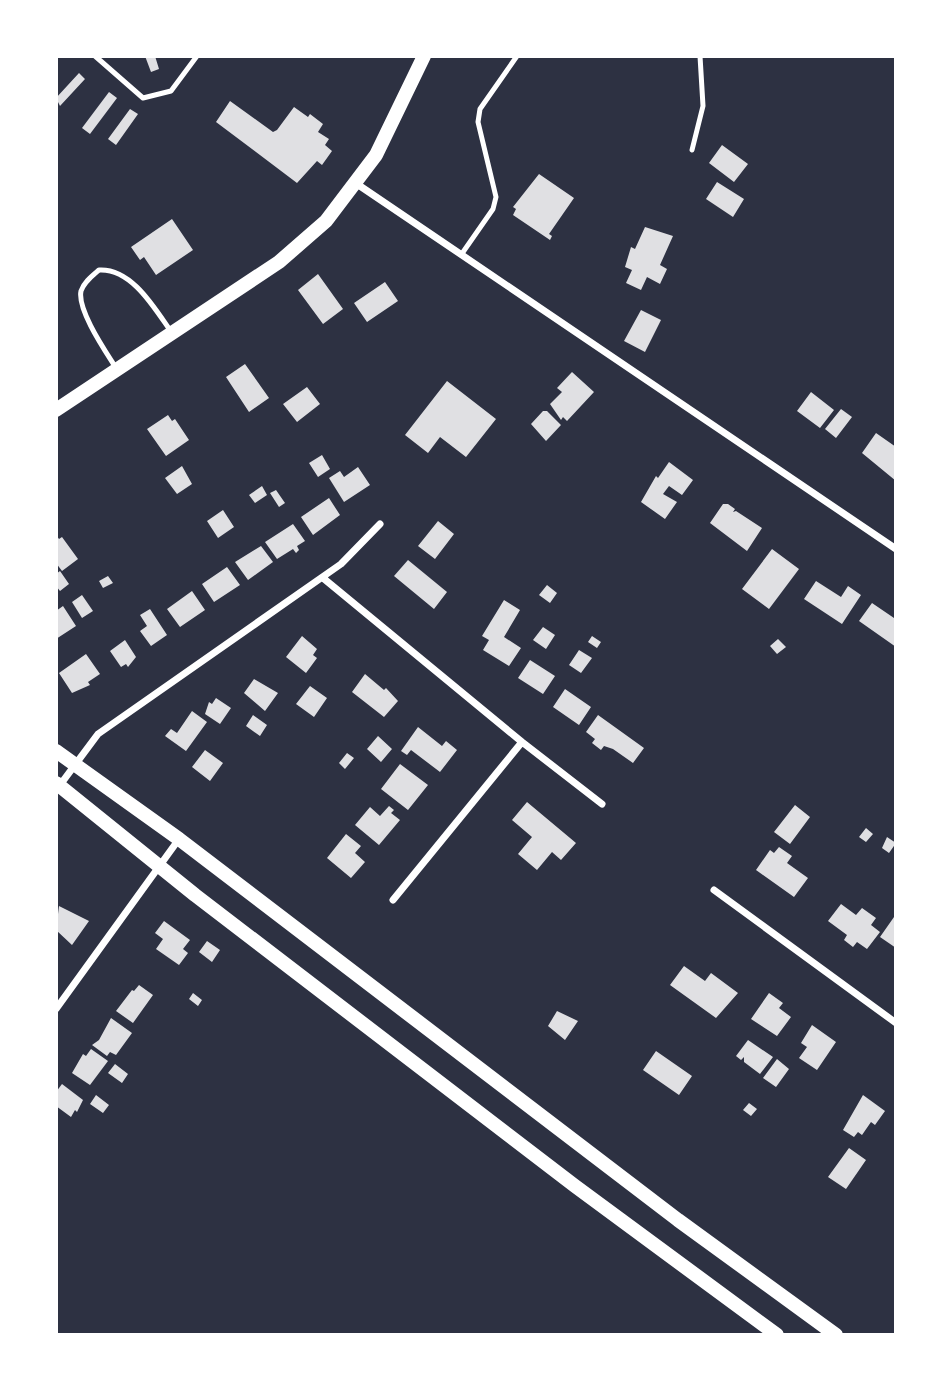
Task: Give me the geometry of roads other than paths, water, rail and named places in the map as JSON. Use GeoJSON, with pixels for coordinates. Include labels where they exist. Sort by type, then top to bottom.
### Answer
{"type":"FeatureCollection","features":[{"type":"Feature","properties":{"kind":"main road"},"geometry":{"type":"LineString","coordinates":[[56,410],[279,262],[326,221],[357,184],[394,124],[424,56]]}},
{"type":"Feature","properties":{"kind":"main road"},"geometry":{"type":"LineString","coordinates":[[56,751],[179,839],[668,1212],[836,1335]]}},
{"type":"Feature","properties":{"kind":"main road"},"geometry":{"type":"LineString","coordinates":[[58,785],[159,867],[575,1186],[776,1335]]}},
{"type":"Feature","properties":{"kind":"street"},"geometry":{"type":"LineString","coordinates":[[357,184],[896,549]]}},
{"type":"Feature","properties":{"kind":"street"},"geometry":{"type":"LineString","coordinates":[[58,785],[98,734],[323,578],[350,556],[380,524]]}},
{"type":"Feature","properties":{"kind":"street"},"geometry":{"type":"LineString","coordinates":[[323,578],[522,743],[602,804]]}},
{"type":"Feature","properties":{"kind":"street"},"geometry":{"type":"LineString","coordinates":[[393,900],[522,743]]}},
{"type":"Feature","properties":{"kind":"street"},"geometry":{"type":"LineString","coordinates":[[56,1009],[59,998],[179,839]]}},
{"type":"Feature","properties":{"kind":"street"},"geometry":{"type":"LineString","coordinates":[[714,890],[896,1023]]}},
{"type":"Feature","properties":{"kind":"lane"},"geometry":{"type":"LineString","coordinates":[[95,56],[143,98],[171,91],[197,56]]}},
{"type":"Feature","properties":{"kind":"lane"},"geometry":{"type":"LineString","coordinates":[[461,255],[493,209],[496,197],[478,122],[481,108],[517,56]]}},
{"type":"Feature","properties":{"kind":"lane"},"geometry":{"type":"LineString","coordinates":[[692,150],[703,106],[700,56]]}},
{"type":"Feature","properties":{"kind":"lane"},"geometry":{"type":"LineString","coordinates":[[117,370],[81,302],[81,291],[99,270],[115,271],[145,296],[172,333]]}}]}
